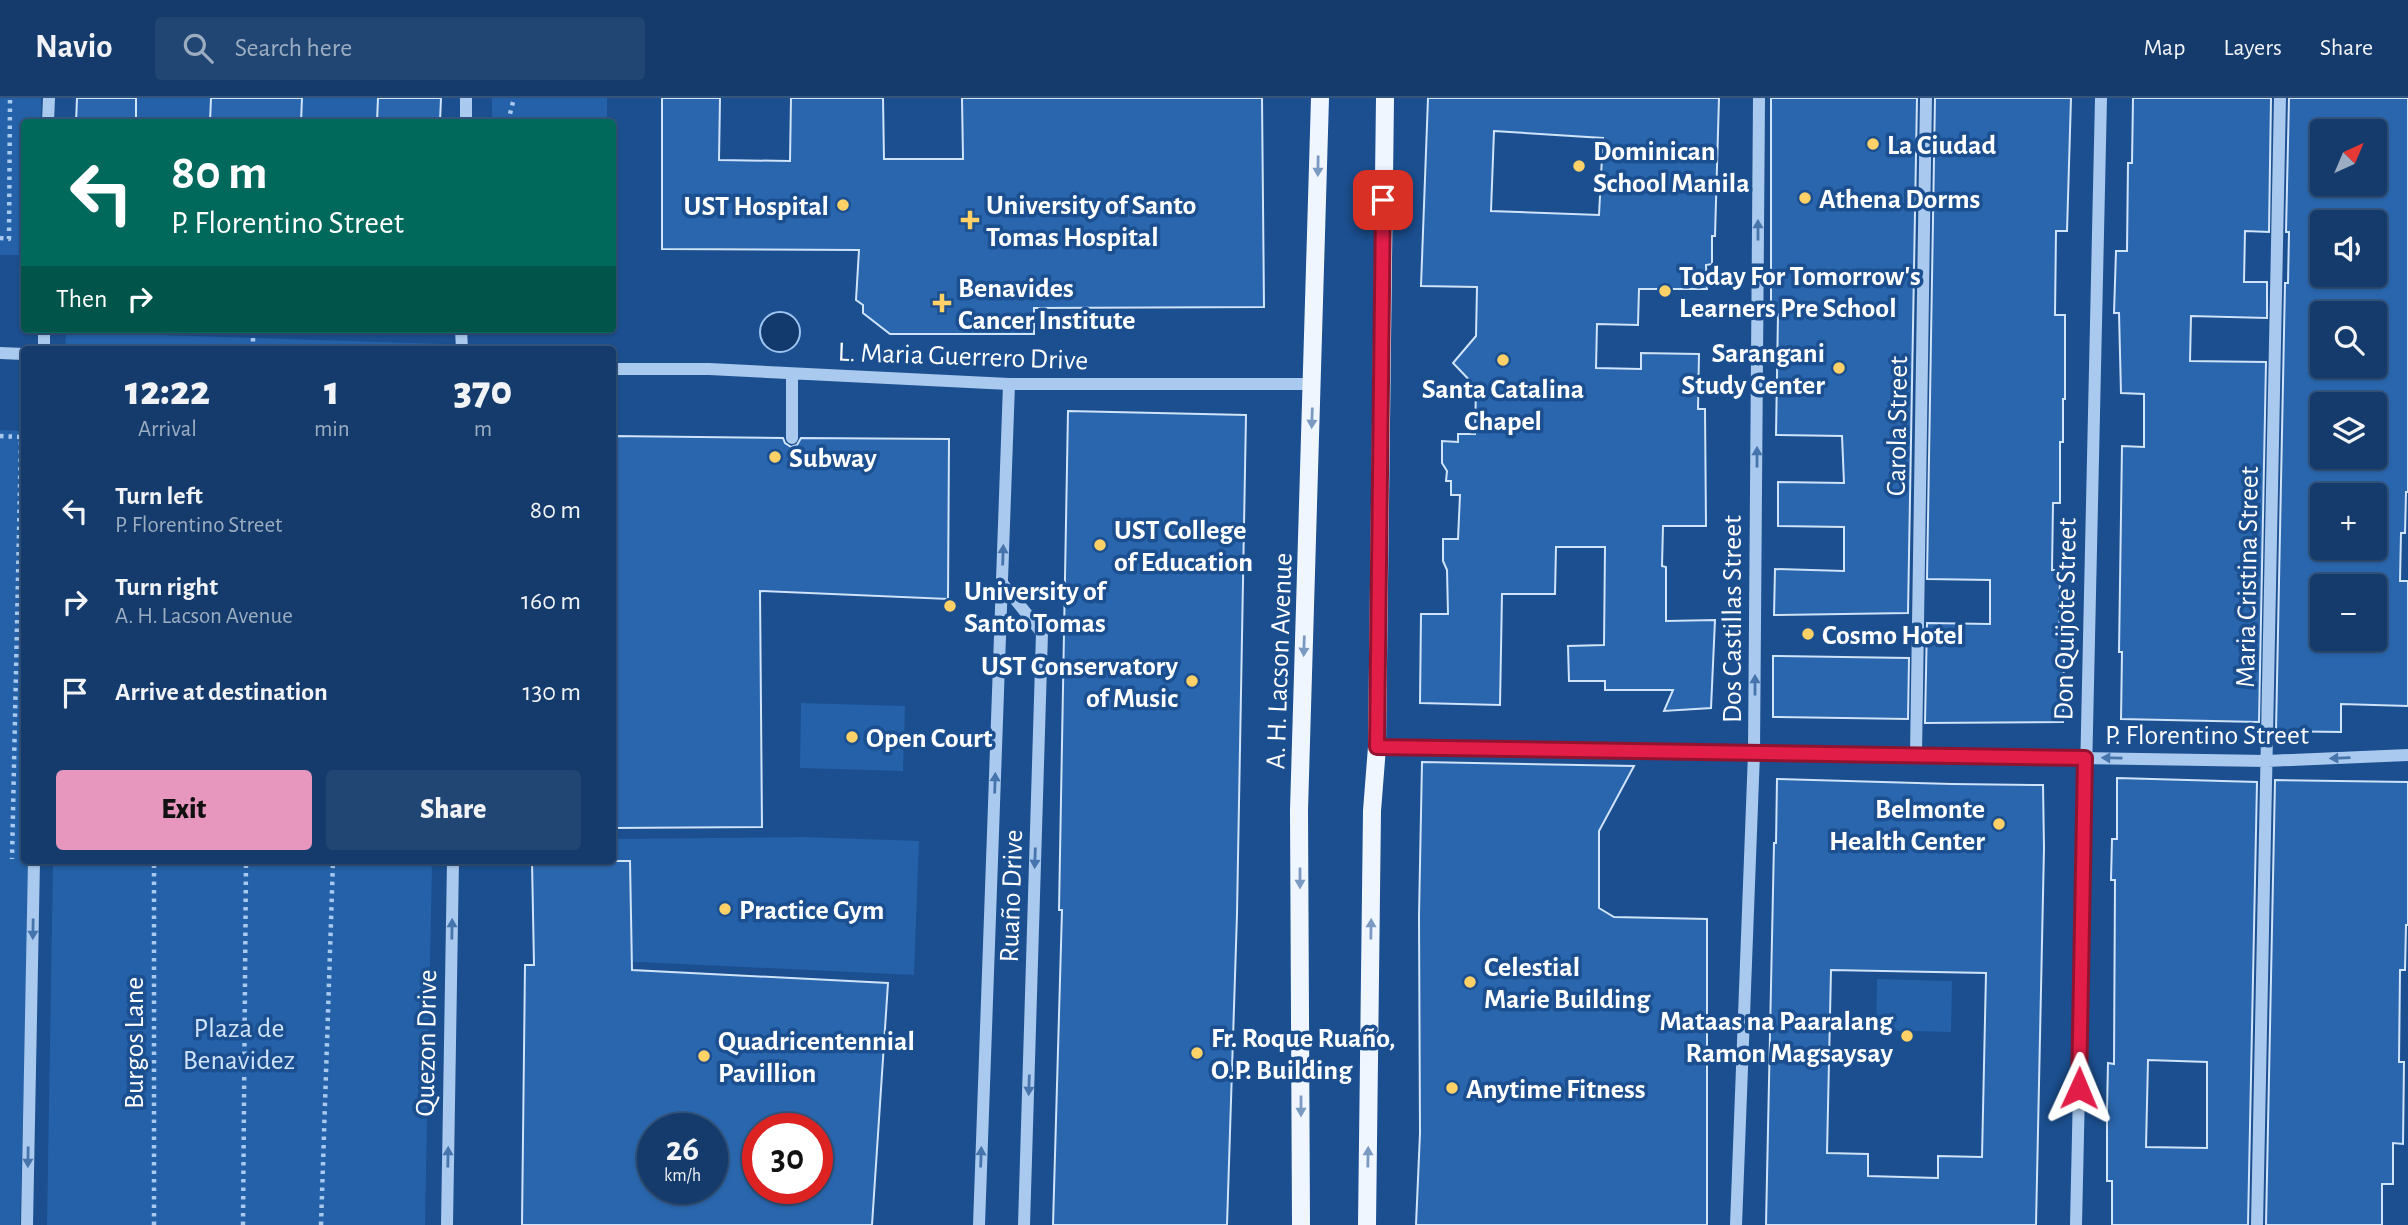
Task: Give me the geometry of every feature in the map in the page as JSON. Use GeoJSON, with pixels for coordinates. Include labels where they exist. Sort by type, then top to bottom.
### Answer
{"type":"FeatureCollection","features":[{"type":"Feature","properties":{"kind":"main road","name":"A. H. Lacson Avenue"},"geometry":{"type":"LineString","coordinates":[[1301,1225],[1299,810],[1320,98]]}},
{"type":"Feature","properties":{"kind":"main road"},"geometry":{"type":"LineString","coordinates":[[1367,1225],[1372,811],[1377,747],[1385,98]]}},
{"type":"Feature","properties":{"kind":"street"},"geometry":{"type":"LineString","coordinates":[[48,119],[49,98]]}},
{"type":"Feature","properties":{"kind":"street"},"geometry":{"type":"LineString","coordinates":[[466,98],[466,119]]}},
{"type":"Feature","properties":{"kind":"street","name":"Dos Castillas Street"},"geometry":{"type":"LineString","coordinates":[[1736,1225],[1754,753],[1759,98]]}},
{"type":"Feature","properties":{"kind":"street","name":"Carola Street"},"geometry":{"type":"LineString","coordinates":[[1916,755],[1926,98]]}},
{"type":"Feature","properties":{"kind":"street","name":"Don Quijote Street"},"geometry":{"type":"LineString","coordinates":[[2076,1225],[2101,98]]}},
{"type":"Feature","properties":{"kind":"street","name":"Maria Cristina Street"},"geometry":{"type":"LineString","coordinates":[[2257,1225],[2280,98]]}},
{"type":"Feature","properties":{"kind":"street"},"geometry":{"type":"LineString","coordinates":[[0,353],[21,354]]}},
{"type":"Feature","properties":{"kind":"street","name":"L. Maria Guerrero Drive"},"geometry":{"type":"LineString","coordinates":[[616,369],[709,369],[1009,384],[1313,384]]}},
{"type":"Feature","properties":{"kind":"street"},"geometry":{"type":"LineString","coordinates":[[792,374],[792,438]]}},
{"type":"Feature","properties":{"kind":"street","name":"Ruaño Drive"},"geometry":{"type":"LineString","coordinates":[[979,1225],[1009,384]]}},
{"type":"Feature","properties":{"kind":"street","name":"Ruaño Drive"},"geometry":{"type":"LineString","coordinates":[[1002,583],[1042,633],[1024,1225]]}},
{"type":"Feature","properties":{"kind":"street","name":"P. Florentino Street"},"geometry":{"type":"LineString","coordinates":[[1377,747],[2267,761],[2408,755]]}},
{"type":"Feature","properties":{"kind":"street"},"geometry":{"type":"LineString","coordinates":[[27,1225],[34,864]]}},
{"type":"Feature","properties":{"kind":"street","name":"Quezon Drive"},"geometry":{"type":"LineString","coordinates":[[447,1225],[453,864]]}},
{"type":"Feature","properties":{"kind":"path"},"geometry":{"type":"LineString","coordinates":[[0,239],[9,239],[10,98]]}},
{"type":"Feature","properties":{"kind":"path"},"geometry":{"type":"LineString","coordinates":[[509,119],[514,98]]}},
{"type":"Feature","properties":{"kind":"path"},"geometry":{"type":"LineString","coordinates":[[0,436],[21,437]]}},
{"type":"Feature","properties":{"kind":"path"},"geometry":{"type":"LineString","coordinates":[[12,865],[21,480]]}},
{"type":"Feature","properties":{"kind":"path","name":"Burgos Lane"},"geometry":{"type":"LineString","coordinates":[[154,864],[154,1225]]}},
{"type":"Feature","properties":{"kind":"path"},"geometry":{"type":"LineString","coordinates":[[243,1225],[246,864]]}},
{"type":"Feature","properties":{"kind":"path"},"geometry":{"type":"LineString","coordinates":[[321,1225],[333,864]]}},
{"type":"Feature","properties":{"kind":"green space"},"geometry":{"type":"Polygon","coordinates":[[[0,98],[41,98],[41,119],[21,119],[21,255],[0,255],[0,98]]]}},
{"type":"Feature","properties":{"kind":"green space"},"geometry":{"type":"Polygon","coordinates":[[[136,98],[211,98],[210,119],[136,119],[136,98]]]}},
{"type":"Feature","properties":{"kind":"green space"},"geometry":{"type":"Polygon","coordinates":[[[302,98],[378,98],[377,119],[301,119],[302,98]]]}},
{"type":"Feature","properties":{"kind":"green space"},"geometry":{"type":"Polygon","coordinates":[[[492,98],[607,98],[607,119],[492,119],[492,98]]]}},
{"type":"Feature","properties":{"kind":"green space"},"geometry":{"type":"Polygon","coordinates":[[[66,333],[442,344],[442,346],[65,346],[66,333]]]}},
{"type":"Feature","properties":{"kind":"green space"},"geometry":{"type":"Polygon","coordinates":[[[0,430],[21,431],[21,864],[30,864],[20,1225],[0,1225],[0,430]]]}},
{"type":"Feature","properties":{"kind":"green space","name":"Open Court"},"geometry":{"type":"Polygon","coordinates":[[[801,703],[905,706],[903,771],[800,768],[801,703]]]}},
{"type":"Feature","properties":{"kind":"green space","name":"Practice Gym"},"geometry":{"type":"Polygon","coordinates":[[[805,837],[919,841],[914,975],[534,957],[532,864],[616,864],[616,839],[805,837]]]}},
{"type":"Feature","properties":{"kind":"green space","name":"Plaza de Benavidez"},"geometry":{"type":"Polygon","coordinates":[[[53,864],[432,864],[425,1225],[47,1225],[53,864]]]}},
{"type":"Feature","properties":{"kind":"green space"},"geometry":{"type":"Polygon","coordinates":[[[1877,979],[1952,981],[1951,1032],[1876,1030],[1877,979]]]}},
{"type":"Feature","properties":{"kind":"shaded area"},"geometry":{"type":"Polygon","coordinates":[[[780,312],[788,313],[794,318],[799,324],[799,340],[794,346],[788,351],[780,352],[772,351],[766,346],[761,340],[760,332],[761,324],[766,318],[772,313],[780,312]]]}},
{"type":"Feature","properties":{"kind":"building"},"geometry":{"type":"Polygon","coordinates":[[[77,98],[136,98],[136,119],[76,119],[77,98]]]}},
{"type":"Feature","properties":{"kind":"building"},"geometry":{"type":"Polygon","coordinates":[[[211,98],[302,98],[301,119],[210,119],[211,98]]]}},
{"type":"Feature","properties":{"kind":"building"},"geometry":{"type":"Polygon","coordinates":[[[378,98],[441,98],[440,119],[377,119],[378,98]]]}},
{"type":"Feature","properties":{"kind":"building","name":"University of Santo Tomas Hospital"},"geometry":{"type":"Polygon","coordinates":[[[662,98],[720,98],[719,160],[790,161],[791,98],[883,98],[884,159],[963,159],[962,98],[1262,98],[1264,307],[1034,308],[1034,334],[890,334],[863,313],[863,305],[856,300],[859,250],[662,249],[662,98]]]}},
{"type":"Feature","properties":{"kind":"building"},"geometry":{"type":"Polygon","coordinates":[[[1428,98],[1719,98],[1715,236],[1712,236],[1712,264],[1706,265],[1707,289],[1639,289],[1638,325],[1597,324],[1596,368],[1641,369],[1641,353],[1699,354],[1698,409],[1705,409],[1706,526],[1663,526],[1662,566],[1666,567],[1666,621],[1715,620],[1711,708],[1664,711],[1673,690],[1605,690],[1605,681],[1569,681],[1568,646],[1604,645],[1605,547],[1556,547],[1555,594],[1502,594],[1500,705],[1420,703],[1421,614],[1448,614],[1443,539],[1458,539],[1460,495],[1451,495],[1451,481],[1446,481],[1447,471],[1442,463],[1442,441],[1458,442],[1458,434],[1475,434],[1476,387],[1453,363],[1476,336],[1477,287],[1421,286],[1428,98]],[[1494,131],[1491,211],[1599,215],[1603,138],[1494,131]]]}},
{"type":"Feature","properties":{"kind":"building"},"geometry":{"type":"Polygon","coordinates":[[[1771,98],[1917,98],[1908,613],[1774,615],[1775,569],[1844,571],[1844,527],[1778,526],[1778,482],[1844,483],[1842,436],[1776,435],[1778,314],[1771,314],[1771,98]]]}},
{"type":"Feature","properties":{"kind":"building"},"geometry":{"type":"Polygon","coordinates":[[[1935,98],[2071,98],[2067,231],[2056,231],[2055,315],[2065,315],[2065,399],[2063,442],[2060,442],[2060,503],[2053,503],[2052,570],[2060,570],[2059,653],[2064,653],[2063,722],[1925,723],[1927,623],[1990,624],[1990,580],[1927,579],[1935,98]]]}},
{"type":"Feature","properties":{"kind":"building"},"geometry":{"type":"Polygon","coordinates":[[[2133,98],[2271,98],[2269,232],[2245,231],[2244,282],[2267,282],[2267,318],[2191,316],[2190,361],[2266,362],[2259,722],[2121,719],[2122,652],[2119,652],[2122,446],[2144,447],[2144,394],[2121,393],[2119,313],[2114,313],[2116,251],[2127,251],[2128,163],[2132,163],[2133,98]]]}},
{"type":"Feature","properties":{"kind":"building"},"geometry":{"type":"Polygon","coordinates":[[[2289,98],[2408,98],[2408,492],[2405,533],[2401,533],[2400,581],[2408,581],[2408,706],[2341,704],[2341,732],[2276,731],[2285,283],[2288,283],[2289,232],[2286,232],[2289,98]]]}},
{"type":"Feature","properties":{"kind":"building"},"geometry":{"type":"Polygon","coordinates":[[[1068,411],[1246,415],[1237,914],[1227,1225],[1053,1225],[1062,910],[1059,910],[1068,411]]]}},
{"type":"Feature","properties":{"kind":"building"},"geometry":{"type":"Polygon","coordinates":[[[616,436],[783,438],[791,447],[797,445],[801,438],[949,439],[948,599],[760,591],[762,827],[616,828],[616,436]]]}},
{"type":"Feature","properties":{"kind":"building"},"geometry":{"type":"Polygon","coordinates":[[[1773,656],[1909,658],[1908,719],[1773,717],[1773,656]]]}},
{"type":"Feature","properties":{"kind":"building"},"geometry":{"type":"Polygon","coordinates":[[[1422,762],[1634,766],[1599,831],[1599,908],[1614,917],[1707,919],[1707,1225],[1416,1225],[1420,1133],[1419,916],[1422,762]]]}},
{"type":"Feature","properties":{"kind":"building"},"geometry":{"type":"Polygon","coordinates":[[[2117,778],[2257,782],[2248,1225],[2112,1225],[2112,1181],[2107,1181],[2107,1110],[2108,1063],[2114,1064],[2115,880],[2111,880],[2112,839],[2117,839],[2117,778]],[[2148,1060],[2146,1147],[2207,1148],[2207,1062],[2148,1060]]]}},
{"type":"Feature","properties":{"kind":"building","name":"Mataas na Paaralang Ramon Magsaysay"},"geometry":{"type":"Polygon","coordinates":[[[1777,779],[2043,785],[2036,1225],[1766,1225],[1777,779]],[[1831,970],[1827,1153],[1868,1154],[1868,1176],[1938,1178],[1938,1156],[1982,1157],[1986,973],[1831,970]]]}},
{"type":"Feature","properties":{"kind":"building"},"geometry":{"type":"Polygon","coordinates":[[[2275,780],[2408,782],[2408,925],[2405,970],[2400,970],[2399,1062],[2404,1062],[2403,1144],[2393,1143],[2393,1184],[2382,1184],[2382,1225],[2266,1225],[2275,780]]]}},
{"type":"Feature","properties":{"kind":"building","name":"Quadricentennial Pavillion"},"geometry":{"type":"Polygon","coordinates":[[[616,861],[630,861],[632,970],[888,983],[872,1225],[522,1225],[525,965],[534,965],[532,864],[616,864],[616,861]]]}},
{"type":"Feature","properties":{"kind":"place","name":"La Ciudad"},"geometry":{"type":"Point","coordinates":[1873,144]}},
{"type":"Feature","properties":{"kind":"place","name":"Dominican School Manila"},"geometry":{"type":"Point","coordinates":[1579,166]}},
{"type":"Feature","properties":{"kind":"place","name":"Athena Dorms"},"geometry":{"type":"Point","coordinates":[1805,198]}},
{"type":"Feature","properties":{"kind":"place","name":"UST Hospital"},"geometry":{"type":"Point","coordinates":[843,205]}},
{"type":"Feature","properties":{"kind":"place","name":"University of Santo Tomas Hospital"},"geometry":{"type":"Point","coordinates":[970,220]}},
{"type":"Feature","properties":{"kind":"place","name":"Today For Tomorrow's Learners Pre School"},"geometry":{"type":"Point","coordinates":[1665,291]}},
{"type":"Feature","properties":{"kind":"place","name":"Benavides Cancer Institute"},"geometry":{"type":"Point","coordinates":[942,303]}},
{"type":"Feature","properties":{"kind":"place","name":"Santa Catalina Chapel"},"geometry":{"type":"Point","coordinates":[1503,360]}},
{"type":"Feature","properties":{"kind":"place","name":"Sarangani Study Center"},"geometry":{"type":"Point","coordinates":[1839,368]}},
{"type":"Feature","properties":{"kind":"place","name":"Subway"},"geometry":{"type":"Point","coordinates":[775,457]}},
{"type":"Feature","properties":{"kind":"place","name":"UST College of Education"},"geometry":{"type":"Point","coordinates":[1100,545]}},
{"type":"Feature","properties":{"kind":"place","name":"University of Santo Tomas"},"geometry":{"type":"Point","coordinates":[950,606]}},
{"type":"Feature","properties":{"kind":"place","name":"Cosmo Hotel"},"geometry":{"type":"Point","coordinates":[1808,634]}},
{"type":"Feature","properties":{"kind":"place","name":"UST Conservatory of Music"},"geometry":{"type":"Point","coordinates":[1192,681]}},
{"type":"Feature","properties":{"kind":"place","name":"Open Court"},"geometry":{"type":"Point","coordinates":[852,737]}},
{"type":"Feature","properties":{"kind":"place","name":"Belmonte Health Center"},"geometry":{"type":"Point","coordinates":[1999,824]}},
{"type":"Feature","properties":{"kind":"place","name":"Practice Gym"},"geometry":{"type":"Point","coordinates":[725,909]}},
{"type":"Feature","properties":{"kind":"place","name":"Celestial Marie Building"},"geometry":{"type":"Point","coordinates":[1470,982]}},
{"type":"Feature","properties":{"kind":"place","name":"Mataas na Paaralang Ramon Magsaysay"},"geometry":{"type":"Point","coordinates":[1907,1036]}},
{"type":"Feature","properties":{"kind":"place","name":"Fr. Roque Ruaño, O.P. Building"},"geometry":{"type":"Point","coordinates":[1197,1053]}},
{"type":"Feature","properties":{"kind":"place","name":"Quadricentennial Pavillion"},"geometry":{"type":"Point","coordinates":[704,1056]}},
{"type":"Feature","properties":{"kind":"place","name":"Anytime Fitness"},"geometry":{"type":"Point","coordinates":[1452,1088]}},
{"type":"Feature","properties":{"kind":"route"},"geometry":{"type":"LineString","coordinates":[[1383,200],[1377,747],[2085,758],[2079,1088]]}}]}
